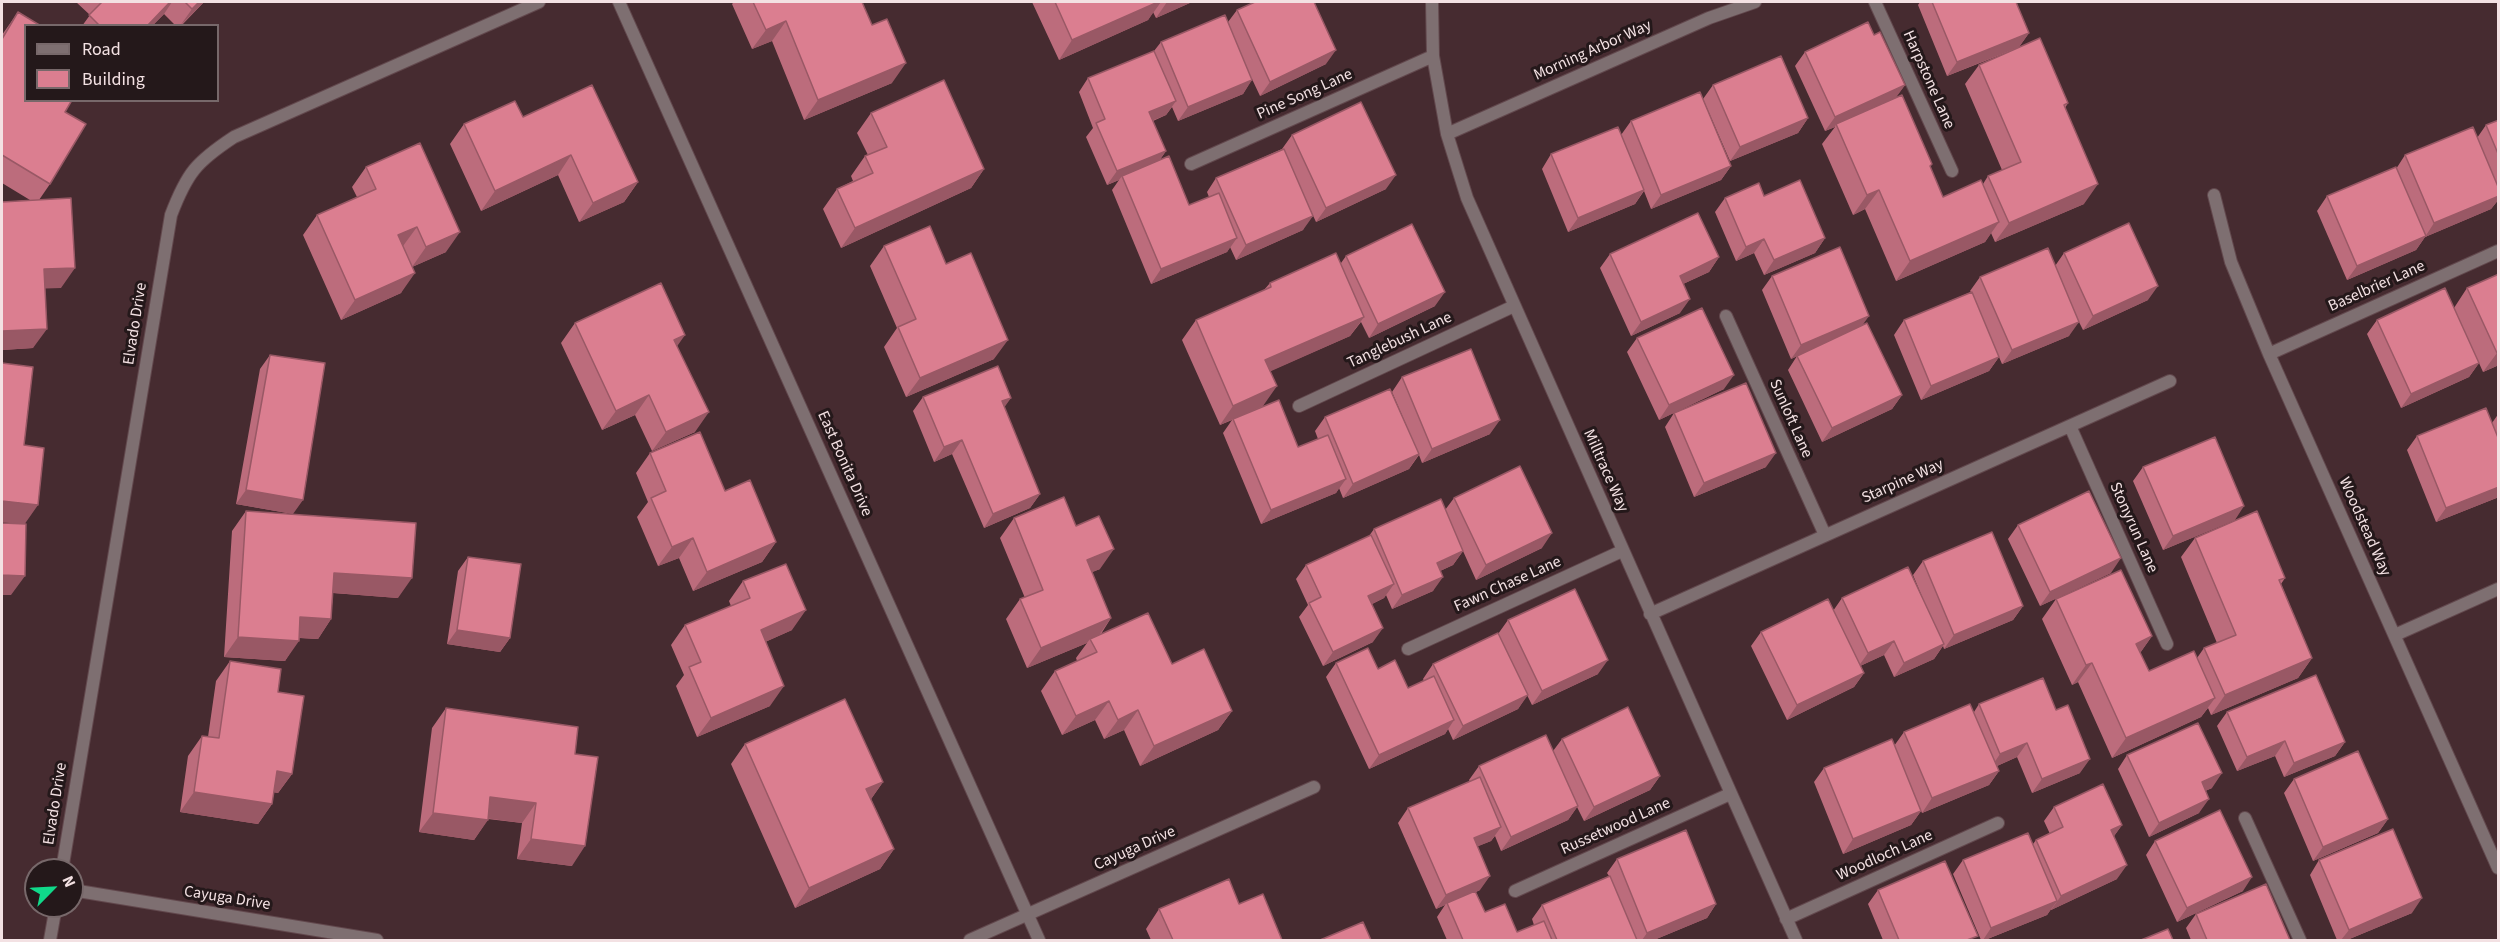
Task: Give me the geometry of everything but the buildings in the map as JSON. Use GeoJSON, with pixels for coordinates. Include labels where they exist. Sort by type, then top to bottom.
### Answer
{"type":"FeatureCollection","features":[{"type":"Feature","properties":{"kind":"street","name":"Elvado Drive"},"geometry":{"type":"LineString","coordinates":[[64,858],[171,215],[183,183],[206,156],[234,137],[539,2]]}},
{"type":"Feature","properties":{"kind":"street","name":"East Bonita Drive"},"geometry":{"type":"LineString","coordinates":[[619,2],[1039,940]]}},
{"type":"Feature","properties":{"kind":"street","name":"Milltrace Way"},"geometry":{"type":"LineString","coordinates":[[1432,2],[1433,56],[1447,134],[1467,198],[1796,940]]}},
{"type":"Feature","properties":{"kind":"street","name":"Morning Arbor Way"},"geometry":{"type":"LineString","coordinates":[[1447,134],[1709,18],[1755,2]]}},
{"type":"Feature","properties":{"kind":"street","name":"Harpstone Lane"},"geometry":{"type":"LineString","coordinates":[[1875,2],[1952,171]]}},
{"type":"Feature","properties":{"kind":"street","name":"Pine Song Lane"},"geometry":{"type":"LineString","coordinates":[[1191,164],[1433,56]]}},
{"type":"Feature","properties":{"kind":"street","name":"Woodstead Way"},"geometry":{"type":"LineString","coordinates":[[2214,195],[2231,262],[2269,354],[2499,868]]}},
{"type":"Feature","properties":{"kind":"street","name":"Baselbrier Lane"},"geometry":{"type":"LineString","coordinates":[[2269,354],[2499,251]]}},
{"type":"Feature","properties":{"kind":"street","name":"Tanglebush Lane"},"geometry":{"type":"LineString","coordinates":[[1299,406],[1514,306]]}},
{"type":"Feature","properties":{"kind":"street","name":"Sunloft Lane"},"geometry":{"type":"LineString","coordinates":[[1726,316],[1825,535]]}},
{"type":"Feature","properties":{"kind":"street","name":"Starpine Way"},"geometry":{"type":"LineString","coordinates":[[1650,614],[2170,381]]}},
{"type":"Feature","properties":{"kind":"street","name":"Stonyrun Lane"},"geometry":{"type":"LineString","coordinates":[[2070,426],[2167,644]]}},
{"type":"Feature","properties":{"kind":"street","name":"Fawn Chase Lane"},"geometry":{"type":"LineString","coordinates":[[1407,649],[1622,551]]}},
{"type":"Feature","properties":{"kind":"street"},"geometry":{"type":"LineString","coordinates":[[2395,635],[2499,589]]}},
{"type":"Feature","properties":{"kind":"street","name":"Cayuga Drive"},"geometry":{"type":"LineString","coordinates":[[970,940],[1314,787]]}},
{"type":"Feature","properties":{"kind":"street","name":"Russetwood Lane"},"geometry":{"type":"LineString","coordinates":[[1515,891],[1730,794]]}},
{"type":"Feature","properties":{"kind":"street"},"geometry":{"type":"LineString","coordinates":[[2245,818],[2300,940]]}},
{"type":"Feature","properties":{"kind":"street","name":"Woodloch Lane"},"geometry":{"type":"LineString","coordinates":[[1786,919],[1998,823]]}},
{"type":"Feature","properties":{"kind":"street","name":"Cayuga Drive"},"geometry":{"type":"LineString","coordinates":[[84,892],[376,940]]}},
{"type":"Feature","properties":{"kind":"street"},"geometry":{"type":"LineString","coordinates":[[51,940],[54,918]]}}]}
